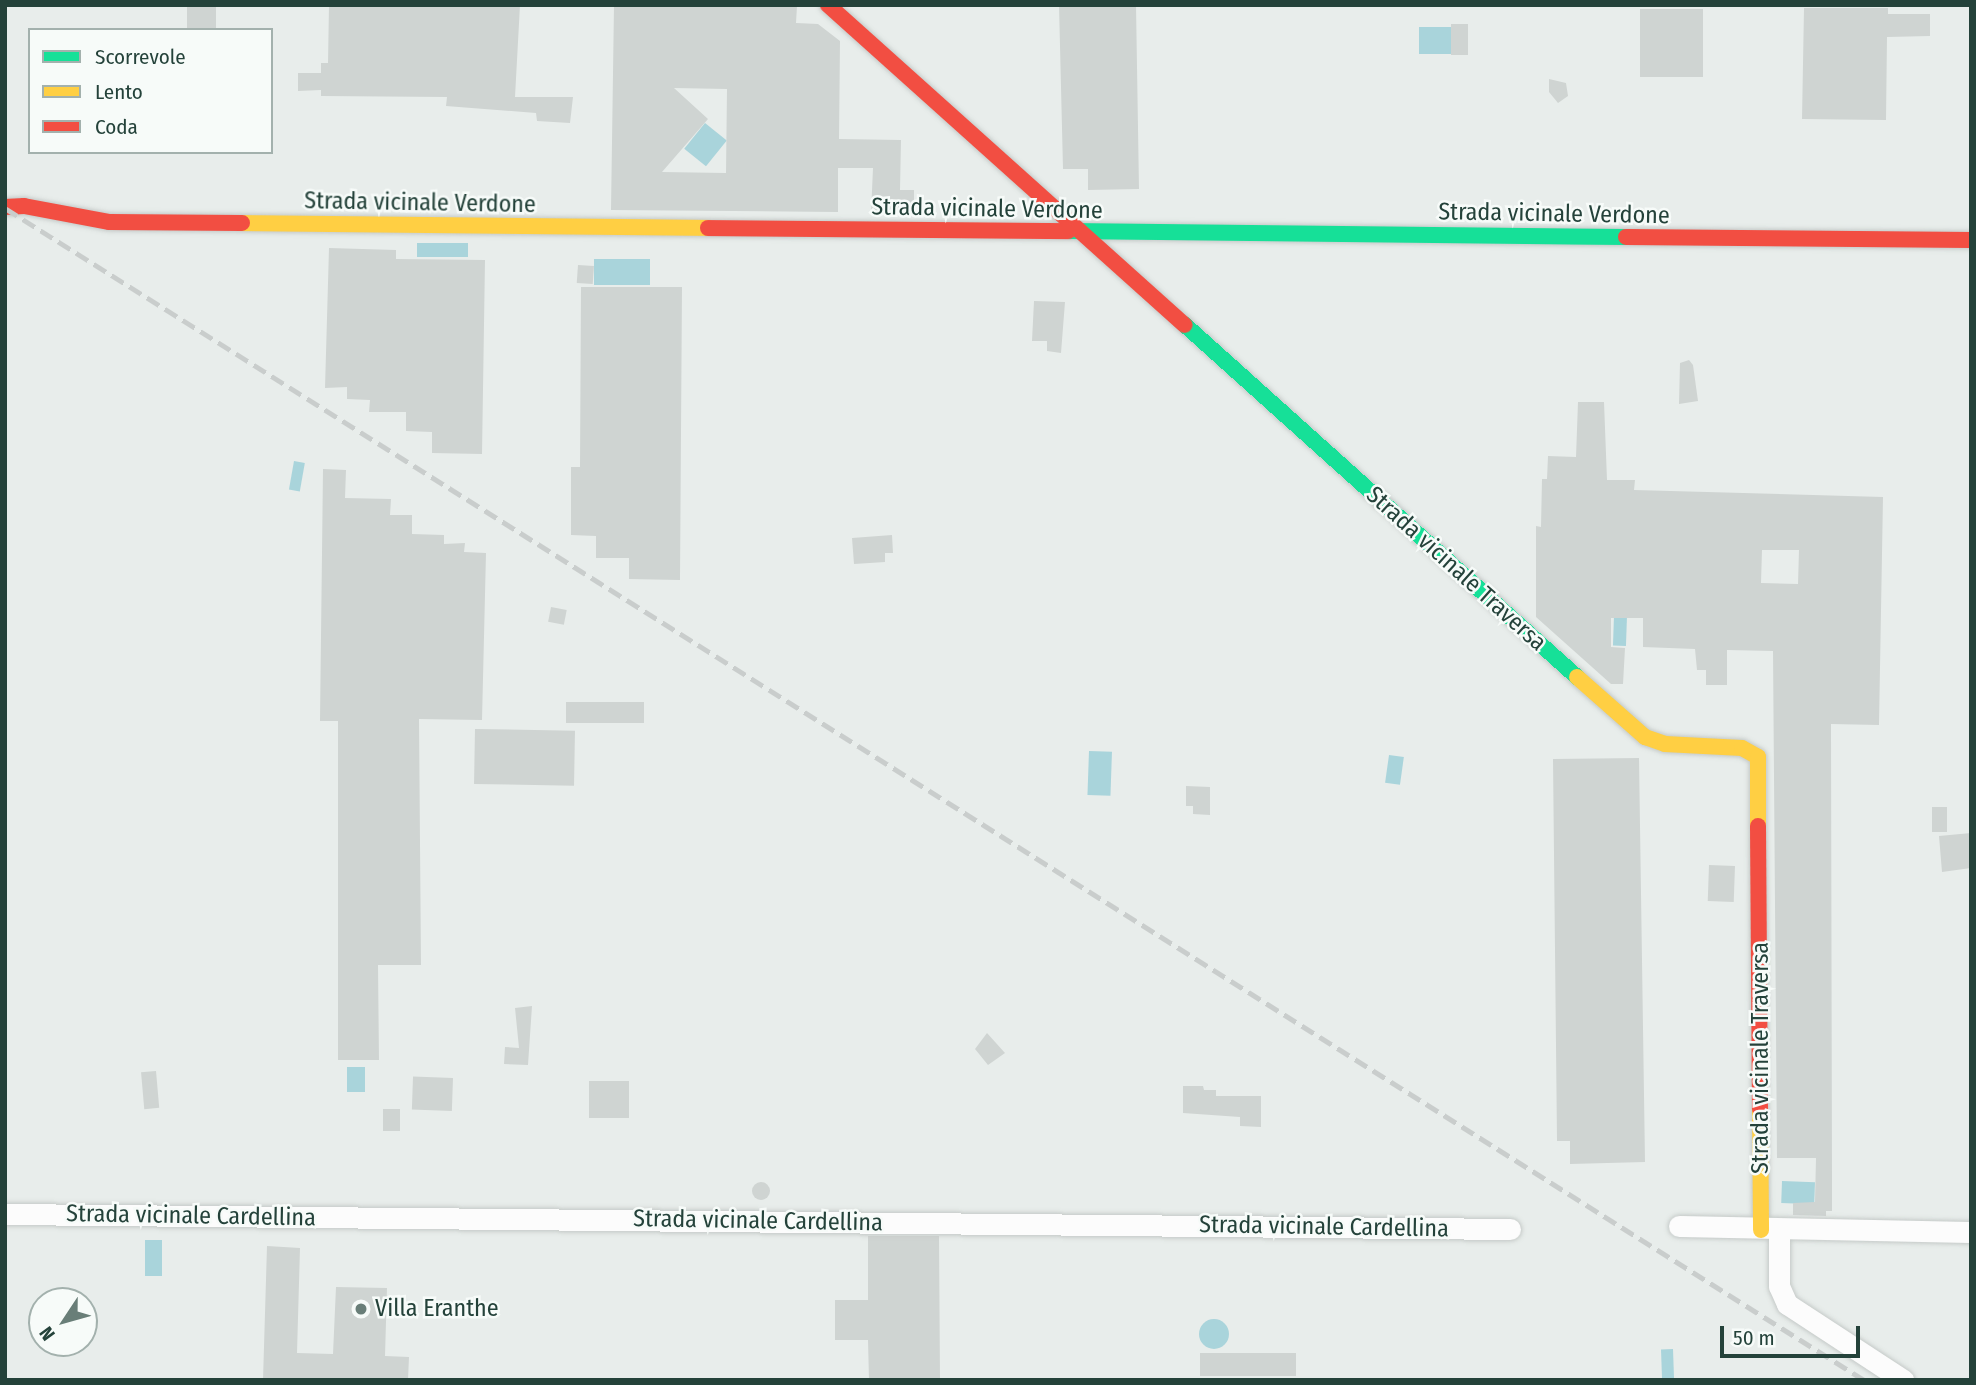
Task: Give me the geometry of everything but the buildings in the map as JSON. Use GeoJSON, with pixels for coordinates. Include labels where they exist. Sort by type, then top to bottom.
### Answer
{"type":"FeatureCollection","features":[{"type":"Feature","properties":{"kind":"street","name":"Strada vicinale Traversa"},"geometry":{"type":"LineString","coordinates":[[828,5],[1644,737],[1665,744],[1742,748],[1758,757],[1770,1230],[1779,1286],[1787,1304],[1903,1380]]}},
{"type":"Feature","properties":{"kind":"street","name":"Strada vicinale Verdone"},"geometry":{"type":"LineString","coordinates":[[5,207],[24,206],[109,222],[1971,240]]}},
{"type":"Feature","properties":{"kind":"street","name":"Strada vicinale Cardellina"},"geometry":{"type":"LineString","coordinates":[[5,1213],[1510,1229]]}},
{"type":"Feature","properties":{"kind":"street"},"geometry":{"type":"LineString","coordinates":[[1679,1226],[1770,1230],[1971,1232]]}},
{"type":"Feature","properties":{"kind":"water"},"geometry":{"type":"Polygon","coordinates":[[[1419,27],[1451,27],[1451,54],[1419,54],[1419,27]]]}},
{"type":"Feature","properties":{"kind":"water"},"geometry":{"type":"Polygon","coordinates":[[[705,123],[727,141],[706,166],[684,149],[705,123]]]}},
{"type":"Feature","properties":{"kind":"water"},"geometry":{"type":"Polygon","coordinates":[[[417,243],[468,243],[468,257],[417,257],[417,243]]]}},
{"type":"Feature","properties":{"kind":"water"},"geometry":{"type":"Polygon","coordinates":[[[594,259],[650,259],[650,285],[594,285],[594,259]]]}},
{"type":"Feature","properties":{"kind":"water"},"geometry":{"type":"Polygon","coordinates":[[[294,461],[305,463],[300,491],[289,490],[294,461]]]}},
{"type":"Feature","properties":{"kind":"water"},"geometry":{"type":"Polygon","coordinates":[[[1614,616],[1627,616],[1626,646],[1613,646],[1614,616]]]}},
{"type":"Feature","properties":{"kind":"water"},"geometry":{"type":"Polygon","coordinates":[[[1089,751],[1112,752],[1110,796],[1087,795],[1089,751]]]}},
{"type":"Feature","properties":{"kind":"water"},"geometry":{"type":"Polygon","coordinates":[[[1389,755],[1404,757],[1400,785],[1385,783],[1389,755]]]}},
{"type":"Feature","properties":{"kind":"water"},"geometry":{"type":"Polygon","coordinates":[[[347,1067],[365,1067],[365,1092],[347,1092],[347,1067]]]}},
{"type":"Feature","properties":{"kind":"water"},"geometry":{"type":"Polygon","coordinates":[[[1782,1181],[1815,1182],[1814,1204],[1781,1203],[1782,1181]]]}},
{"type":"Feature","properties":{"kind":"water"},"geometry":{"type":"Polygon","coordinates":[[[145,1240],[162,1240],[162,1276],[145,1276],[145,1240]]]}},
{"type":"Feature","properties":{"kind":"water"},"geometry":{"type":"Polygon","coordinates":[[[1214,1319],[1225,1323],[1229,1334],[1225,1345],[1214,1349],[1203,1345],[1199,1334],[1203,1323],[1214,1319]]]}},
{"type":"Feature","properties":{"kind":"water"},"geometry":{"type":"Polygon","coordinates":[[[1661,1349],[1673,1349],[1674,1380],[1662,1380],[1661,1349]]]}},
{"type":"Feature","properties":{"kind":"railway"},"geometry":{"type":"LineString","coordinates":[[5,208],[1864,1380]]}},
{"type":"Feature","properties":{"kind":"traffic: fast"},"geometry":{"type":"LineString","coordinates":[[1068,231],[1626,237]]}},
{"type":"Feature","properties":{"kind":"traffic: fast"},"geometry":{"type":"LineString","coordinates":[[1185,325],[1577,677]]}},
{"type":"Feature","properties":{"kind":"traffic: slow"},"geometry":{"type":"LineString","coordinates":[[242,223],[708,228]]}},
{"type":"Feature","properties":{"kind":"traffic: slow"},"geometry":{"type":"LineString","coordinates":[[1577,677],[1645,737],[1665,744],[1742,748],[1758,757],[1758,826]]}},
{"type":"Feature","properties":{"kind":"traffic: slow"},"geometry":{"type":"LineString","coordinates":[[1760,1109],[1761,1230]]}},
{"type":"Feature","properties":{"kind":"traffic: jam"},"geometry":{"type":"LineString","coordinates":[[828,5],[1185,325]]}},
{"type":"Feature","properties":{"kind":"traffic: jam"},"geometry":{"type":"LineString","coordinates":[[5,207],[24,206],[109,222],[242,223]]}},
{"type":"Feature","properties":{"kind":"traffic: jam"},"geometry":{"type":"LineString","coordinates":[[708,228],[1068,231]]}},
{"type":"Feature","properties":{"kind":"traffic: jam"},"geometry":{"type":"LineString","coordinates":[[1626,237],[1971,240]]}},
{"type":"Feature","properties":{"kind":"traffic: jam"},"geometry":{"type":"LineString","coordinates":[[1758,826],[1760,1109]]}},
{"type":"Feature","properties":{"kind":"place","name":"Villa Eranthe"},"geometry":{"type":"Point","coordinates":[361,1309]}}]}
